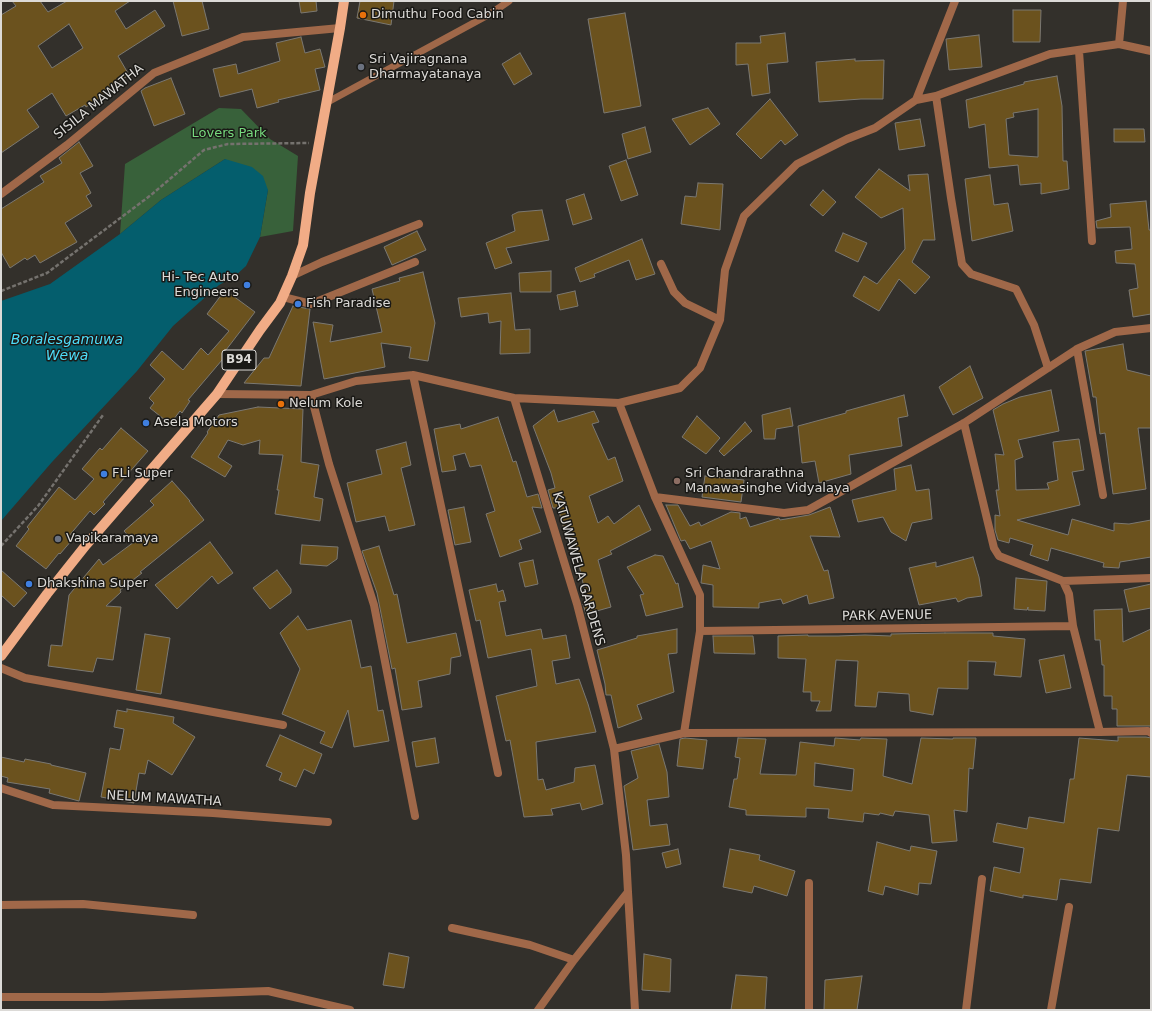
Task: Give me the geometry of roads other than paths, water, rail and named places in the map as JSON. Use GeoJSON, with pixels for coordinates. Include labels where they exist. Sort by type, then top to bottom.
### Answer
{"type":"FeatureCollection","features":[{"type":"Feature","properties":{"kind":"main road","name":"B94"},"geometry":{"type":"LineString","coordinates":[[1,656],[86,545],[217,394],[280,303],[292,276],[302,245],[344,1]]}},
{"type":"Feature","properties":{"kind":"street"},"geometry":{"type":"LineString","coordinates":[[1119,44],[1123,1]]}},
{"type":"Feature","properties":{"kind":"street"},"geometry":{"type":"LineString","coordinates":[[916,100],[952,2]]}},
{"type":"Feature","properties":{"kind":"street","name":"SISILA MAWATHA"},"geometry":{"type":"LineString","coordinates":[[1,194],[67,145],[154,73],[243,37],[340,28]]}},
{"type":"Feature","properties":{"kind":"street"},"geometry":{"type":"LineString","coordinates":[[217,394],[310,395],[356,381],[413,375],[514,398],[619,403],[680,388],[700,368],[720,320],[725,270],[744,216],[797,164],[847,139],[875,128],[916,100],[936,96],[1050,54],[1119,44],[1151,51]]}},
{"type":"Feature","properties":{"kind":"street"},"geometry":{"type":"LineString","coordinates":[[1079,51],[1092,241]]}},
{"type":"Feature","properties":{"kind":"street"},"geometry":{"type":"LineString","coordinates":[[936,96],[962,264],[971,274],[1016,289],[1034,325],[1048,368]]}},
{"type":"Feature","properties":{"kind":"street"},"geometry":{"type":"LineString","coordinates":[[292,276],[322,262],[419,224]]}},
{"type":"Feature","properties":{"kind":"street"},"geometry":{"type":"LineString","coordinates":[[283,297],[311,304],[415,262]]}},
{"type":"Feature","properties":{"kind":"street"},"geometry":{"type":"LineString","coordinates":[[661,264],[674,292],[685,303],[720,320]]}},
{"type":"Feature","properties":{"kind":"street"},"geometry":{"type":"LineString","coordinates":[[655,497],[784,513],[808,510],[964,423],[1077,349],[1115,332],[1151,328]]}},
{"type":"Feature","properties":{"kind":"street"},"geometry":{"type":"LineString","coordinates":[[1077,349],[1103,495]]}},
{"type":"Feature","properties":{"kind":"street"},"geometry":{"type":"LineString","coordinates":[[413,375],[498,773]]}},
{"type":"Feature","properties":{"kind":"street"},"geometry":{"type":"LineString","coordinates":[[310,395],[329,464],[374,605],[415,816]]}},
{"type":"Feature","properties":{"kind":"street","name":"KATUWAWELA GARDENS"},"geometry":{"type":"LineString","coordinates":[[514,398],[577,604],[614,749],[626,855],[635,1010]]}},
{"type":"Feature","properties":{"kind":"street"},"geometry":{"type":"LineString","coordinates":[[619,403],[655,497],[700,595],[700,630],[684,733]]}},
{"type":"Feature","properties":{"kind":"street"},"geometry":{"type":"LineString","coordinates":[[964,423],[994,548],[999,556],[1063,581],[1151,578]]}},
{"type":"Feature","properties":{"kind":"street"},"geometry":{"type":"LineString","coordinates":[[1063,581],[1069,594],[1073,626],[1100,732]]}},
{"type":"Feature","properties":{"kind":"street","name":"PARK AVENUE"},"geometry":{"type":"LineString","coordinates":[[700,630],[1073,626]]}},
{"type":"Feature","properties":{"kind":"street"},"geometry":{"type":"LineString","coordinates":[[1,668],[25,678],[283,725]]}},
{"type":"Feature","properties":{"kind":"street"},"geometry":{"type":"LineString","coordinates":[[614,749],[684,733],[1148,731],[1151,733]]}},
{"type":"Feature","properties":{"kind":"street","name":"NELUM MAWATHA"},"geometry":{"type":"LineString","coordinates":[[1,788],[53,805],[213,813],[328,822]]}},
{"type":"Feature","properties":{"kind":"street"},"geometry":{"type":"LineString","coordinates":[[966,1010],[982,879]]}},
{"type":"Feature","properties":{"kind":"street"},"geometry":{"type":"LineString","coordinates":[[809,883],[809,1010]]}},
{"type":"Feature","properties":{"kind":"street"},"geometry":{"type":"LineString","coordinates":[[538,1010],[574,960],[628,892]]}},
{"type":"Feature","properties":{"kind":"street"},"geometry":{"type":"LineString","coordinates":[[1,906],[83,904],[193,915]]}},
{"type":"Feature","properties":{"kind":"street"},"geometry":{"type":"LineString","coordinates":[[1051,1010],[1069,907]]}},
{"type":"Feature","properties":{"kind":"street"},"geometry":{"type":"LineString","coordinates":[[452,928],[530,945],[574,960]]}},
{"type":"Feature","properties":{"kind":"street"},"geometry":{"type":"LineString","coordinates":[[1,997],[102,997],[268,991],[350,1010]]}},
{"type":"Feature","properties":{"kind":"lane"},"geometry":{"type":"LineString","coordinates":[[326,103],[490,14],[509,1]]}},
{"type":"Feature","properties":{"kind":"water","name":"Boralesgamuwa Wewa"},"geometry":{"type":"Polygon","coordinates":[[[225,159],[252,167],[263,176],[268,190],[260,237],[246,266],[235,276],[219,285],[173,326],[137,371],[52,462],[1,521],[1,301],[50,284],[120,234],[161,200],[225,159]]]}},
{"type":"Feature","properties":{"kind":"place","name":"Dimuthu Food Cabin"},"geometry":{"type":"Point","coordinates":[363,15]}},
{"type":"Feature","properties":{"kind":"place","name":"Sri Vajiragnana Dharmayatanaya"},"geometry":{"type":"Point","coordinates":[361,67]}},
{"type":"Feature","properties":{"kind":"place","name":"Hi- Tec Auto Engineers"},"geometry":{"type":"Point","coordinates":[247,285]}},
{"type":"Feature","properties":{"kind":"place","name":"Fish Paradise"},"geometry":{"type":"Point","coordinates":[298,304]}},
{"type":"Feature","properties":{"kind":"place","name":"Nelum Kole"},"geometry":{"type":"Point","coordinates":[281,404]}},
{"type":"Feature","properties":{"kind":"place","name":"Asela Motors"},"geometry":{"type":"Point","coordinates":[146,423]}},
{"type":"Feature","properties":{"kind":"place","name":"FLi Super"},"geometry":{"type":"Point","coordinates":[104,474]}},
{"type":"Feature","properties":{"kind":"place","name":"Sri Chandrarathna Manawasinghe Vidyalaya"},"geometry":{"type":"Point","coordinates":[677,481]}},
{"type":"Feature","properties":{"kind":"place","name":"Vapikaramaya"},"geometry":{"type":"Point","coordinates":[58,539]}},
{"type":"Feature","properties":{"kind":"place","name":"Dhakshina Super"},"geometry":{"type":"Point","coordinates":[29,584]}},
{"type":"Feature","properties":{"kind":"park label","name":"Lovers Park"},"geometry":{"type":"Point","coordinates":[229,134]}}]}
